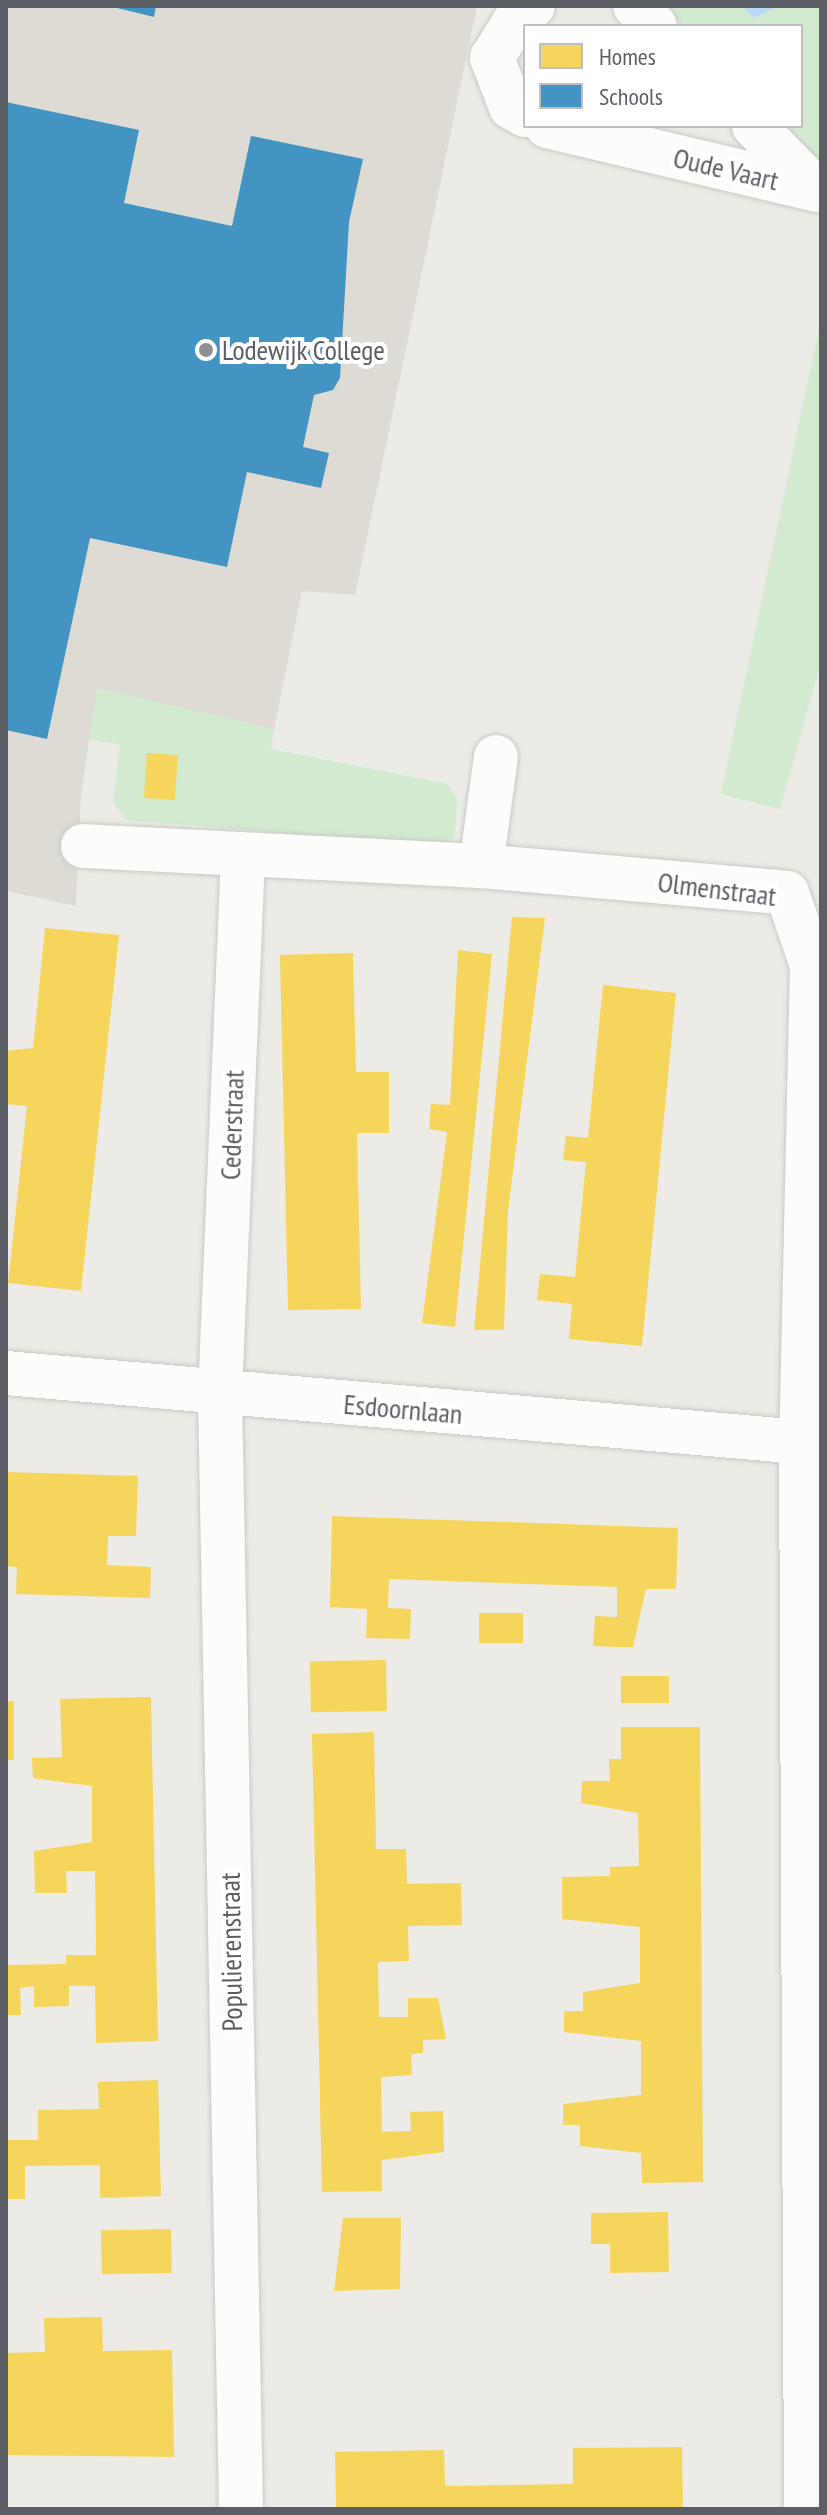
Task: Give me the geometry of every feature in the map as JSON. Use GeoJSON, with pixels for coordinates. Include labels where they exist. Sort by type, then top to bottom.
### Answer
{"type":"FeatureCollection","features":[{"type":"Feature","properties":{"kind":"street"},"geometry":{"type":"LineString","coordinates":[[523,114],[511,107],[492,58],[521,11],[533,6]]}},
{"type":"Feature","properties":{"kind":"street"},"geometry":{"type":"LineString","coordinates":[[635,6],[653,24]]}},
{"type":"Feature","properties":{"kind":"street","name":"Oude Vaart"},"geometry":{"type":"LineString","coordinates":[[555,128],[817,190],[756,128]]}},
{"type":"Feature","properties":{"kind":"street"},"geometry":{"type":"LineString","coordinates":[[481,866],[496,757]]}},
{"type":"Feature","properties":{"kind":"street","name":"Olmenstraat"},"geometry":{"type":"LineString","coordinates":[[83,846],[481,866],[787,893],[816,965],[801,1442],[813,1904],[806,2509]]}},
{"type":"Feature","properties":{"kind":"street","name":"Cederstraat"},"geometry":{"type":"LineString","coordinates":[[220,1394],[243,856]]}},
{"type":"Feature","properties":{"kind":"street","name":"Esdoornlaan"},"geometry":{"type":"LineString","coordinates":[[6,1373],[220,1394],[801,1442]]}},
{"type":"Feature","properties":{"kind":"street","name":"Populierenstraat"},"geometry":{"type":"LineString","coordinates":[[220,1394],[241,2509]]}},
{"type":"Feature","properties":{"kind":"shaded area","name":"Lodewijk College"},"geometry":{"type":"Polygon","coordinates":[[[6,6],[477,6],[355,595],[302,591],[274,729],[97,689],[81,795],[76,906],[6,891],[6,6]]]}},
{"type":"Feature","properties":{"kind":"green space"},"geometry":{"type":"Polygon","coordinates":[[[662,6],[742,6],[754,18],[779,6],[821,6],[821,165],[784,128],[803,128],[803,24],[680,24],[662,6]]]}},
{"type":"Feature","properties":{"kind":"green space"},"geometry":{"type":"Polygon","coordinates":[[[821,319],[821,662],[780,809],[721,794],[821,319]]]}},
{"type":"Feature","properties":{"kind":"green space"},"geometry":{"type":"Polygon","coordinates":[[[97,688],[274,729],[271,749],[448,784],[457,799],[455,836],[441,846],[126,820],[113,802],[120,744],[89,740],[97,688]]]}},
{"type":"Feature","properties":{"kind":"water"},"geometry":{"type":"Polygon","coordinates":[[[742,6],[779,6],[754,18],[742,6]]]}},
{"type":"Feature","properties":{"kind":"building: Homes"},"geometry":{"type":"Polygon","coordinates":[[[147,753],[178,755],[175,800],[144,798],[147,753]]]}},
{"type":"Feature","properties":{"kind":"building: Homes"},"geometry":{"type":"Polygon","coordinates":[[[512,917],[545,918],[508,1211],[504,1330],[474,1330],[512,917]]]}},
{"type":"Feature","properties":{"kind":"building: Homes"},"geometry":{"type":"Polygon","coordinates":[[[45,928],[119,935],[81,1291],[8,1283],[27,1106],[6,1104],[6,1051],[33,1048],[45,928]]]}},
{"type":"Feature","properties":{"kind":"building: Homes"},"geometry":{"type":"Polygon","coordinates":[[[458,950],[492,954],[455,1327],[422,1323],[447,1132],[429,1129],[431,1104],[450,1105],[458,950]]]}},
{"type":"Feature","properties":{"kind":"building: Homes"},"geometry":{"type":"Polygon","coordinates":[[[353,953],[356,1072],[389,1072],[389,1133],[357,1133],[361,1309],[288,1310],[280,955],[353,953]]]}},
{"type":"Feature","properties":{"kind":"building: Homes"},"geometry":{"type":"Polygon","coordinates":[[[603,985],[676,993],[642,1346],[569,1339],[572,1304],[537,1300],[540,1274],[575,1277],[586,1162],[563,1160],[566,1136],[588,1138],[603,985]]]}},
{"type":"Feature","properties":{"kind":"building: Homes"},"geometry":{"type":"Polygon","coordinates":[[[6,1472],[138,1476],[136,1536],[108,1536],[107,1565],[151,1567],[150,1598],[16,1594],[17,1567],[6,1566],[6,1472]]]}},
{"type":"Feature","properties":{"kind":"building: Homes"},"geometry":{"type":"Polygon","coordinates":[[[332,1516],[678,1528],[676,1589],[646,1589],[633,1647],[615,1647],[593,1646],[595,1616],[617,1617],[617,1587],[389,1579],[388,1608],[411,1609],[410,1639],[366,1638],[367,1609],[330,1607],[332,1516]]]}},
{"type":"Feature","properties":{"kind":"building: Homes"},"geometry":{"type":"Polygon","coordinates":[[[479,1613],[523,1613],[523,1643],[479,1643],[479,1613]]]}},
{"type":"Feature","properties":{"kind":"building: Homes"},"geometry":{"type":"Polygon","coordinates":[[[386,1660],[387,1711],[311,1712],[310,1661],[386,1660]]]}},
{"type":"Feature","properties":{"kind":"building: Homes"},"geometry":{"type":"Polygon","coordinates":[[[621,1676],[669,1676],[669,1703],[621,1703],[621,1676]]]}},
{"type":"Feature","properties":{"kind":"building: Homes"},"geometry":{"type":"Polygon","coordinates":[[[151,1697],[158,2041],[96,2043],[95,1986],[69,1986],[69,2006],[34,2007],[34,1986],[20,1988],[21,2015],[6,2015],[6,1965],[66,1964],[66,1955],[96,1955],[95,1871],[66,1871],[67,1893],[35,1893],[34,1851],[92,1842],[92,1786],[33,1778],[32,1758],[62,1757],[60,1699],[151,1697]]]}},
{"type":"Feature","properties":{"kind":"building: Homes"},"geometry":{"type":"Polygon","coordinates":[[[6,1701],[14,1701],[14,1760],[6,1760],[6,1701]]]}},
{"type":"Feature","properties":{"kind":"building: Homes"},"geometry":{"type":"Polygon","coordinates":[[[621,1727],[700,1727],[703,2182],[642,2183],[641,2153],[580,2146],[580,2125],[563,2125],[563,2104],[641,2095],[641,2041],[564,2032],[564,2011],[583,2011],[583,1992],[640,1983],[640,1927],[562,1919],[562,1877],[610,1876],[610,1867],[639,1866],[638,1813],[581,1803],[582,1781],[610,1781],[609,1759],[621,1759],[621,1727]]]}},
{"type":"Feature","properties":{"kind":"building: Homes"},"geometry":{"type":"Polygon","coordinates":[[[374,1732],[376,1849],[406,1849],[407,1884],[461,1883],[462,1925],[408,1926],[409,1961],[378,1962],[379,2017],[408,2017],[408,1998],[438,1998],[446,2039],[423,2040],[423,2053],[411,2054],[412,2075],[381,2077],[382,2132],[411,2131],[410,2112],[443,2111],[444,2152],[382,2160],[382,2191],[322,2192],[312,1734],[374,1732]]]}},
{"type":"Feature","properties":{"kind":"building: Homes"},"geometry":{"type":"Polygon","coordinates":[[[158,2080],[161,2196],[100,2198],[100,2165],[25,2166],[25,2199],[6,2199],[6,2140],[38,2140],[38,2110],[99,2109],[98,2082],[158,2080]]]}},
{"type":"Feature","properties":{"kind":"building: Homes"},"geometry":{"type":"Polygon","coordinates":[[[668,2212],[669,2272],[610,2273],[610,2244],[591,2244],[591,2213],[668,2212]]]}},
{"type":"Feature","properties":{"kind":"building: Homes"},"geometry":{"type":"Polygon","coordinates":[[[343,2218],[401,2218],[400,2289],[334,2291],[343,2218]]]}},
{"type":"Feature","properties":{"kind":"building: Homes"},"geometry":{"type":"Polygon","coordinates":[[[171,2229],[172,2273],[102,2274],[101,2230],[171,2229]]]}},
{"type":"Feature","properties":{"kind":"building: Homes"},"geometry":{"type":"Polygon","coordinates":[[[102,2317],[103,2351],[172,2350],[174,2457],[6,2455],[6,2353],[45,2352],[44,2318],[102,2317]]]}},
{"type":"Feature","properties":{"kind":"building: Homes"},"geometry":{"type":"Polygon","coordinates":[[[682,2447],[683,2509],[336,2509],[335,2452],[444,2450],[445,2486],[573,2484],[573,2448],[682,2447]]]}},
{"type":"Feature","properties":{"kind":"building: Schools"},"geometry":{"type":"Polygon","coordinates":[[[109,6],[156,6],[154,17],[109,6]]]}},
{"type":"Feature","properties":{"kind":"building: Schools"},"geometry":{"type":"Polygon","coordinates":[[[6,102],[139,130],[124,203],[232,226],[251,136],[363,159],[349,222],[340,378],[333,390],[314,395],[303,447],[329,453],[321,488],[247,472],[227,567],[90,538],[47,739],[6,730],[6,102]]]}},
{"type":"Feature","properties":{"kind":"place","name":"Lodewijk College"},"geometry":{"type":"Point","coordinates":[206,350]}}]}
